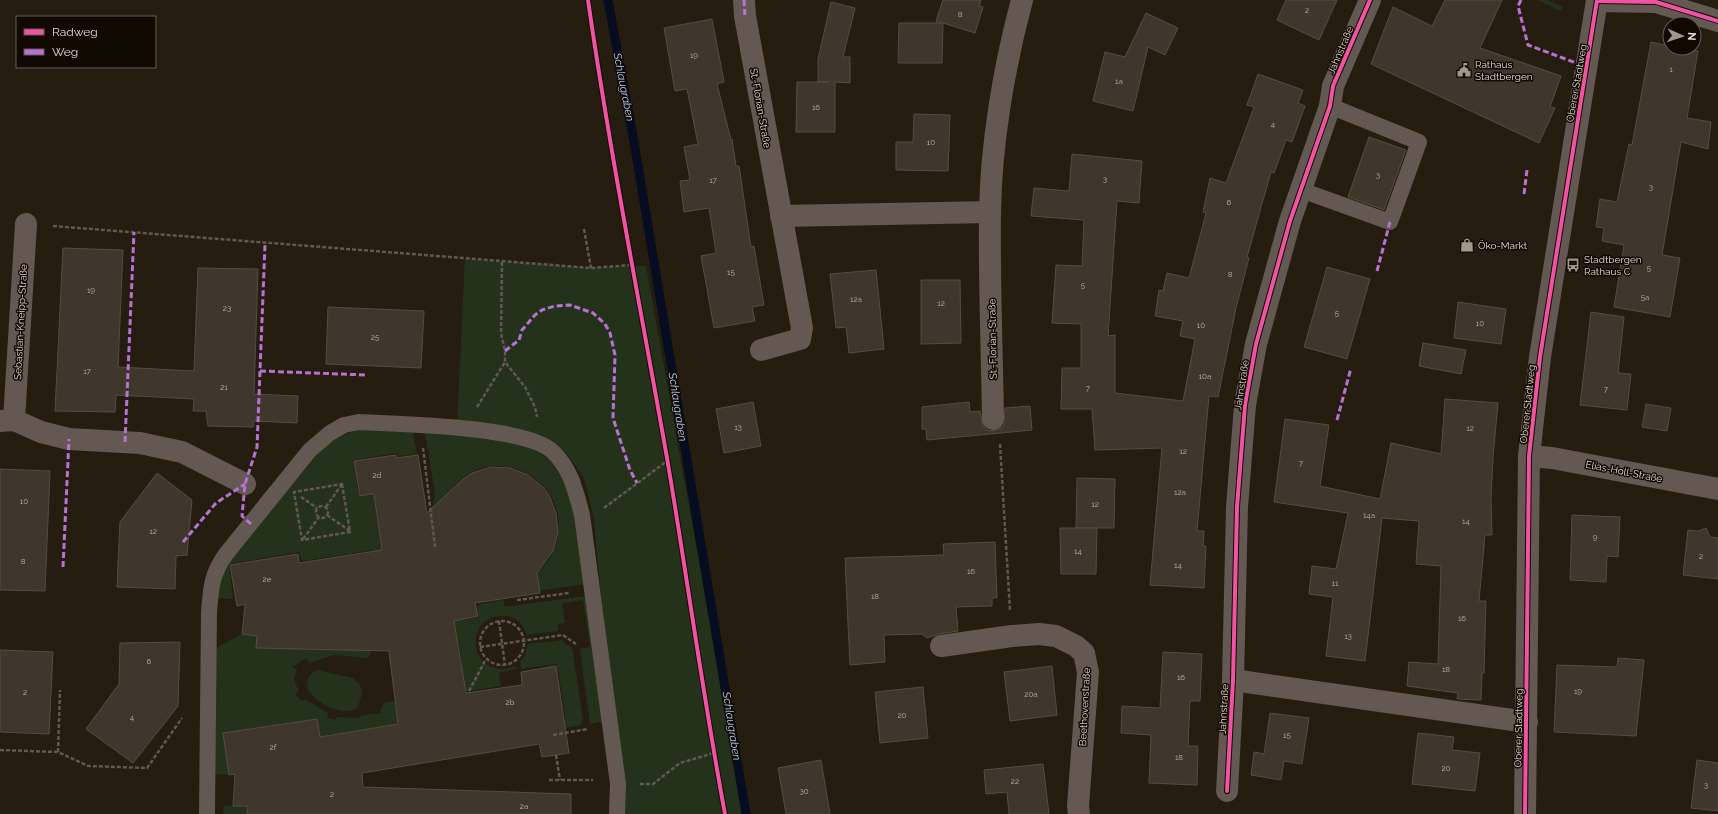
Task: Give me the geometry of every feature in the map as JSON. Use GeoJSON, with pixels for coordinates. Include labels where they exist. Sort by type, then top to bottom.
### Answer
{"type":"FeatureCollection","features":[{"type":"Feature","properties":{"kind":"street","name":"St.-Florian-Straße"},"geometry":{"type":"LineString","coordinates":[[744,0],[745,16],[802,328],[800,339],[761,350]]}},
{"type":"Feature","properties":{"kind":"street","name":"St.-Florian-Straße"},"geometry":{"type":"LineString","coordinates":[[993,418],[990,212],[994,153],[1004,80],[1022,0]]}},
{"type":"Feature","properties":{"kind":"street","name":"Jahnstraße"},"geometry":{"type":"LineString","coordinates":[[1227,791],[1233,680],[1237,507],[1245,405],[1256,344],[1290,221],[1330,106],[1333,86],[1370,0]]}},
{"type":"Feature","properties":{"kind":"street"},"geometry":{"type":"LineString","coordinates":[[1597,1],[1656,2],[1718,21]]}},
{"type":"Feature","properties":{"kind":"street","name":"Oberer Stadtweg"},"geometry":{"type":"LineString","coordinates":[[1524,814],[1527,722],[1529,456],[1540,357],[1597,1]]}},
{"type":"Feature","properties":{"kind":"street"},"geometry":{"type":"LineString","coordinates":[[781,216],[990,212]]}},
{"type":"Feature","properties":{"kind":"street","name":"Sebastian-Kneipp-Straße"},"geometry":{"type":"LineString","coordinates":[[26,224],[7,421],[69,439],[140,443],[182,452],[245,484]]}},
{"type":"Feature","properties":{"kind":"street","name":"Elias-Holl-Straße"},"geometry":{"type":"LineString","coordinates":[[1529,456],[1552,458],[1718,489]]}},
{"type":"Feature","properties":{"kind":"street","name":"Beethovenstraße"},"geometry":{"type":"LineString","coordinates":[[941,646],[1012,636],[1039,634],[1056,636],[1076,646],[1084,653],[1088,672],[1078,806],[1079,814]]}},
{"type":"Feature","properties":{"kind":"street","name":"Jahnstraße"},"geometry":{"type":"LineString","coordinates":[[1233,680],[1527,722]]}},
{"type":"Feature","properties":{"kind":"lane"},"geometry":{"type":"LineString","coordinates":[[1301,190],[1390,222],[1419,142],[1330,106]]}},
{"type":"Feature","properties":{"kind":"lane"},"geometry":{"type":"LineString","coordinates":[[207,814],[209,612],[212,582],[218,565],[310,450],[330,433],[344,425],[359,422],[507,433],[540,442],[552,451],[562,463],[574,484],[582,515],[618,782],[617,814]]}},
{"type":"Feature","properties":{"kind":"path"},"geometry":{"type":"LineString","coordinates":[[26,224],[502,262],[591,268],[632,265]]}},
{"type":"Feature","properties":{"kind":"path"},"geometry":{"type":"LineString","coordinates":[[584,229],[591,268]]}},
{"type":"Feature","properties":{"kind":"path"},"geometry":{"type":"LineString","coordinates":[[467,429],[485,392],[505,362],[502,333],[502,262]]}},
{"type":"Feature","properties":{"kind":"path"},"geometry":{"type":"LineString","coordinates":[[505,362],[525,387],[535,407],[540,442]]}},
{"type":"Feature","properties":{"kind":"path"},"geometry":{"type":"LineString","coordinates":[[993,418],[1000,439],[1012,636]]}},
{"type":"Feature","properties":{"kind":"path"},"geometry":{"type":"LineString","coordinates":[[419,426],[436,547]]}},
{"type":"Feature","properties":{"kind":"path"},"geometry":{"type":"LineString","coordinates":[[582,515],[597,512],[609,506],[667,461]]}},
{"type":"Feature","properties":{"kind":"path"},"geometry":{"type":"LineString","coordinates":[[294,492],[342,484]]}},
{"type":"Feature","properties":{"kind":"path"},"geometry":{"type":"LineString","coordinates":[[326,507],[342,484]]}},
{"type":"Feature","properties":{"kind":"path"},"geometry":{"type":"LineString","coordinates":[[342,484],[350,532]]}},
{"type":"Feature","properties":{"kind":"path"},"geometry":{"type":"LineString","coordinates":[[294,492],[317,508]]}},
{"type":"Feature","properties":{"kind":"path"},"geometry":{"type":"LineString","coordinates":[[294,492],[302,540]]}},
{"type":"Feature","properties":{"kind":"path"},"geometry":{"type":"LineString","coordinates":[[317,508],[321,506],[326,507]]}},
{"type":"Feature","properties":{"kind":"path"},"geometry":{"type":"LineString","coordinates":[[326,507],[328,511],[327,515]]}},
{"type":"Feature","properties":{"kind":"path"},"geometry":{"type":"LineString","coordinates":[[317,508],[316,512],[319,517]]}},
{"type":"Feature","properties":{"kind":"path"},"geometry":{"type":"LineString","coordinates":[[327,515],[350,532]]}},
{"type":"Feature","properties":{"kind":"path"},"geometry":{"type":"LineString","coordinates":[[319,517],[324,518],[327,515]]}},
{"type":"Feature","properties":{"kind":"path"},"geometry":{"type":"LineString","coordinates":[[302,540],[319,517]]}},
{"type":"Feature","properties":{"kind":"path"},"geometry":{"type":"LineString","coordinates":[[302,540],[350,532]]}},
{"type":"Feature","properties":{"kind":"path"},"geometry":{"type":"LineString","coordinates":[[517,600],[592,590]]}},
{"type":"Feature","properties":{"kind":"path"},"geometry":{"type":"LineString","coordinates":[[499,621],[505,665]]}},
{"type":"Feature","properties":{"kind":"path"},"geometry":{"type":"LineString","coordinates":[[499,621],[512,623],[518,628],[524,640],[521,654],[517,659],[505,665],[492,663],[486,659],[482,654],[480,647],[482,633],[487,626],[499,621]]}},
{"type":"Feature","properties":{"kind":"path"},"geometry":{"type":"LineString","coordinates":[[480,647],[563,635],[576,643],[577,651]]}},
{"type":"Feature","properties":{"kind":"path"},"geometry":{"type":"LineString","coordinates":[[469,691],[486,659]]}},
{"type":"Feature","properties":{"kind":"path"},"geometry":{"type":"LineString","coordinates":[[58,752],[60,690]]}},
{"type":"Feature","properties":{"kind":"path"},"geometry":{"type":"LineString","coordinates":[[0,750],[58,752],[88,766],[147,768],[182,718]]}},
{"type":"Feature","properties":{"kind":"path"},"geometry":{"type":"LineString","coordinates":[[587,722],[588,729]]}},
{"type":"Feature","properties":{"kind":"path"},"geometry":{"type":"LineString","coordinates":[[553,735],[610,726]]}},
{"type":"Feature","properties":{"kind":"path"},"geometry":{"type":"LineString","coordinates":[[549,780],[652,784],[680,763],[714,753]]}},
{"type":"Feature","properties":{"kind":"path"},"geometry":{"type":"LineString","coordinates":[[556,755],[560,780]]}},
{"type":"Feature","properties":{"kind":"green space"},"geometry":{"type":"Polygon","coordinates":[[[1537,0],[1547,0],[1563,7],[1561,11],[1537,0]]]}},
{"type":"Feature","properties":{"kind":"green space"},"geometry":{"type":"Polygon","coordinates":[[[465,259],[591,268],[646,266],[744,814],[624,814],[625,784],[600,587],[594,519],[584,478],[567,454],[547,439],[532,433],[457,423],[465,259]]]}},
{"type":"Feature","properties":{"kind":"green space"},"geometry":{"type":"Polygon","coordinates":[[[360,429],[413,431],[417,454],[398,456],[397,453],[353,460],[359,497],[374,495],[384,571],[377,572],[373,550],[302,561],[299,552],[229,564],[233,599],[218,598],[214,585],[225,566],[322,449],[339,437],[360,429]]]}},
{"type":"Feature","properties":{"kind":"green space"},"geometry":{"type":"Polygon","coordinates":[[[425,432],[493,437],[536,450],[555,465],[563,476],[576,514],[585,584],[537,591],[536,578],[539,574],[538,572],[549,560],[557,541],[557,513],[550,494],[536,479],[519,470],[500,466],[481,469],[463,478],[446,499],[437,552],[432,507],[435,494],[425,432]]]}},
{"type":"Feature","properties":{"kind":"green space"},"geometry":{"type":"Polygon","coordinates":[[[586,596],[605,721],[590,724],[580,649],[590,647],[583,600],[562,603],[565,623],[558,624],[558,631],[527,635],[524,628],[513,618],[505,616],[491,618],[482,625],[477,635],[476,646],[480,657],[488,665],[500,669],[516,666],[517,669],[499,673],[501,686],[462,692],[459,672],[463,671],[459,643],[455,643],[450,609],[461,607],[463,620],[478,617],[480,625],[477,605],[503,600],[505,607],[586,596]]]}},
{"type":"Feature","properties":{"kind":"green space"},"geometry":{"type":"Polygon","coordinates":[[[242,634],[371,651],[367,658],[334,655],[309,663],[306,658],[293,667],[297,670],[295,681],[299,690],[295,694],[302,701],[305,699],[328,713],[327,718],[336,720],[337,717],[357,718],[368,714],[379,714],[384,703],[395,701],[398,724],[327,735],[330,759],[324,760],[317,719],[223,733],[229,775],[213,774],[214,649],[242,634]]]}},
{"type":"Feature","properties":{"kind":"green space"},"geometry":{"type":"Polygon","coordinates":[[[563,640],[565,644],[572,647],[583,719],[581,725],[565,728],[565,713],[557,664],[521,669],[520,662],[525,655],[528,644],[563,640]]]}},
{"type":"Feature","properties":{"kind":"green space"},"geometry":{"type":"Polygon","coordinates":[[[317,670],[353,678],[360,685],[362,692],[357,708],[349,711],[340,711],[323,704],[315,698],[309,691],[307,684],[309,676],[317,670]]]}},
{"type":"Feature","properties":{"kind":"green space"},"geometry":{"type":"Polygon","coordinates":[[[224,806],[248,806],[247,814],[223,814],[224,806]]]}},
{"type":"Feature","properties":{"kind":"building"},"geometry":{"type":"Polygon","coordinates":[[[943,0],[981,0],[979,6],[983,7],[975,33],[943,23],[942,63],[898,63],[899,23],[942,23],[936,21],[943,0]]]}},
{"type":"Feature","properties":{"kind":"building"},"geometry":{"type":"Polygon","coordinates":[[[1286,0],[1337,0],[1319,40],[1277,20],[1286,0]]]}},
{"type":"Feature","properties":{"kind":"building","name":"Rathaus Stadtbergen"},"geometry":{"type":"Polygon","coordinates":[[[1445,0],[1502,0],[1480,48],[1561,76],[1550,107],[1555,108],[1539,143],[1371,64],[1393,7],[1432,26],[1445,0]]]}},
{"type":"Feature","properties":{"kind":"building"},"geometry":{"type":"Polygon","coordinates":[[[831,2],[855,8],[843,57],[850,57],[850,83],[835,82],[835,132],[796,132],[797,82],[818,82],[818,59],[831,2]]]}},
{"type":"Feature","properties":{"kind":"building"},"geometry":{"type":"Polygon","coordinates":[[[1146,13],[1178,28],[1165,55],[1148,47],[1133,111],[1093,101],[1105,52],[1125,57],[1146,13]]]}},
{"type":"Feature","properties":{"kind":"building"},"geometry":{"type":"Polygon","coordinates":[[[712,19],[724,82],[717,84],[731,140],[732,139],[736,166],[739,166],[751,247],[754,246],[764,305],[752,307],[755,321],[714,328],[701,256],[716,253],[709,208],[684,212],[680,181],[690,180],[684,147],[698,144],[687,89],[675,91],[664,28],[712,19]]]}},
{"type":"Feature","properties":{"kind":"building"},"geometry":{"type":"Polygon","coordinates":[[[1651,42],[1662,44],[1662,56],[1697,56],[1687,118],[1711,122],[1708,149],[1681,142],[1662,255],[1680,258],[1670,317],[1614,307],[1624,245],[1602,241],[1604,228],[1596,227],[1600,199],[1617,202],[1629,144],[1632,145],[1651,42]]]}},
{"type":"Feature","properties":{"kind":"building"},"geometry":{"type":"Polygon","coordinates":[[[1258,74],[1303,90],[1298,103],[1305,106],[1292,142],[1286,140],[1274,173],[1271,172],[1247,257],[1249,258],[1236,308],[1218,397],[1209,396],[1197,531],[1204,531],[1203,546],[1206,546],[1204,588],[1150,585],[1162,448],[1095,450],[1092,409],[1061,409],[1062,368],[1081,368],[1081,324],[1052,323],[1056,265],[1082,266],[1084,220],[1031,216],[1034,188],[1069,191],[1072,154],[1142,161],[1139,203],[1117,201],[1108,336],[1115,335],[1115,393],[1183,401],[1195,339],[1180,336],[1183,321],[1155,316],[1159,290],[1163,291],[1167,273],[1189,278],[1206,213],[1203,212],[1210,178],[1226,183],[1254,107],[1247,105],[1258,74]]]}},
{"type":"Feature","properties":{"kind":"building"},"geometry":{"type":"Polygon","coordinates":[[[914,114],[950,115],[948,171],[896,170],[896,142],[913,142],[914,114]]]}},
{"type":"Feature","properties":{"kind":"building"},"geometry":{"type":"Polygon","coordinates":[[[1369,137],[1406,150],[1384,210],[1348,197],[1369,137]]]}},
{"type":"Feature","properties":{"kind":"building"},"geometry":{"type":"Polygon","coordinates":[[[63,248],[123,250],[118,367],[194,371],[198,268],[258,269],[254,394],[298,396],[297,423],[254,421],[253,427],[208,426],[206,411],[193,411],[194,399],[116,395],[115,412],[55,411],[63,248]]]}},
{"type":"Feature","properties":{"kind":"building"},"geometry":{"type":"Polygon","coordinates":[[[1327,267],[1370,279],[1347,359],[1304,347],[1327,267]]]}},
{"type":"Feature","properties":{"kind":"building"},"geometry":{"type":"Polygon","coordinates":[[[876,270],[884,349],[849,353],[846,327],[836,328],[830,274],[876,270]]]}},
{"type":"Feature","properties":{"kind":"building"},"geometry":{"type":"Polygon","coordinates":[[[921,280],[960,280],[961,343],[921,344],[921,280]]]}},
{"type":"Feature","properties":{"kind":"building"},"geometry":{"type":"Polygon","coordinates":[[[1458,302],[1506,309],[1501,344],[1454,338],[1458,302]]]}},
{"type":"Feature","properties":{"kind":"building"},"geometry":{"type":"Polygon","coordinates":[[[328,307],[424,311],[421,368],[326,364],[328,307]]]}},
{"type":"Feature","properties":{"kind":"building"},"geometry":{"type":"Polygon","coordinates":[[[1591,312],[1624,317],[1618,373],[1631,374],[1627,410],[1580,405],[1591,312]]]}},
{"type":"Feature","properties":{"kind":"building"},"geometry":{"type":"Polygon","coordinates":[[[1423,343],[1466,350],[1461,374],[1419,366],[1423,343]]]}},
{"type":"Feature","properties":{"kind":"building"},"geometry":{"type":"Polygon","coordinates":[[[1445,399],[1498,403],[1491,498],[1492,535],[1485,535],[1479,601],[1486,601],[1484,673],[1482,673],[1481,700],[1457,699],[1458,693],[1407,686],[1409,662],[1438,664],[1441,566],[1416,564],[1419,521],[1382,518],[1365,661],[1326,656],[1333,597],[1309,594],[1312,566],[1336,569],[1348,513],[1274,502],[1285,419],[1329,425],[1320,486],[1380,499],[1391,443],[1441,454],[1445,399]]]}},
{"type":"Feature","properties":{"kind":"building"},"geometry":{"type":"Polygon","coordinates":[[[753,402],[761,446],[724,453],[716,409],[753,402]]]}},
{"type":"Feature","properties":{"kind":"building"},"geometry":{"type":"Polygon","coordinates":[[[969,402],[970,412],[980,411],[983,426],[987,430],[993,431],[1000,429],[1004,425],[1005,408],[1030,406],[1032,430],[927,440],[926,429],[922,429],[922,407],[969,402]]]}},
{"type":"Feature","properties":{"kind":"building"},"geometry":{"type":"Polygon","coordinates":[[[1646,404],[1671,408],[1667,431],[1642,427],[1646,404]]]}},
{"type":"Feature","properties":{"kind":"building"},"geometry":{"type":"Polygon","coordinates":[[[396,455],[396,458],[418,455],[427,513],[463,479],[472,473],[491,467],[510,468],[528,475],[543,487],[549,495],[556,513],[558,532],[553,551],[537,573],[540,593],[475,603],[478,616],[454,621],[466,693],[522,685],[521,672],[556,666],[569,753],[542,757],[539,744],[362,773],[363,787],[571,794],[571,814],[247,814],[248,806],[233,806],[235,774],[229,775],[223,733],[317,719],[320,737],[398,724],[389,651],[256,648],[257,636],[242,634],[245,604],[237,606],[230,565],[298,554],[299,563],[382,550],[374,494],[360,496],[354,461],[396,455]]]}},
{"type":"Feature","properties":{"kind":"building"},"geometry":{"type":"Polygon","coordinates":[[[0,469],[50,471],[45,591],[0,590],[0,469]]]}},
{"type":"Feature","properties":{"kind":"building"},"geometry":{"type":"Polygon","coordinates":[[[157,473],[192,500],[187,555],[176,556],[175,589],[117,587],[120,522],[157,473]]]}},
{"type":"Feature","properties":{"kind":"building"},"geometry":{"type":"Polygon","coordinates":[[[1077,478],[1115,479],[1114,528],[1076,528],[1077,478]]]}},
{"type":"Feature","properties":{"kind":"building"},"geometry":{"type":"Polygon","coordinates":[[[1572,515],[1620,517],[1618,557],[1607,556],[1606,582],[1570,580],[1572,515]]]}},
{"type":"Feature","properties":{"kind":"building"},"geometry":{"type":"Polygon","coordinates":[[[1060,528],[1097,528],[1096,574],[1061,574],[1060,528]]]}},
{"type":"Feature","properties":{"kind":"building"},"geometry":{"type":"Polygon","coordinates":[[[1706,528],[1710,537],[1718,538],[1718,579],[1683,575],[1688,530],[1698,531],[1706,528]]]}},
{"type":"Feature","properties":{"kind":"building"},"geometry":{"type":"Polygon","coordinates":[[[995,542],[997,598],[992,598],[992,606],[956,607],[958,631],[939,634],[927,638],[922,634],[884,635],[885,662],[850,665],[845,558],[944,555],[943,544],[995,542]]]}},
{"type":"Feature","properties":{"kind":"building"},"geometry":{"type":"Polygon","coordinates":[[[180,642],[178,706],[133,763],[86,729],[119,684],[120,643],[180,642]]]}},
{"type":"Feature","properties":{"kind":"building"},"geometry":{"type":"Polygon","coordinates":[[[0,650],[53,652],[49,734],[0,732],[0,650]]]}},
{"type":"Feature","properties":{"kind":"building"},"geometry":{"type":"Polygon","coordinates":[[[1163,652],[1202,654],[1200,701],[1190,701],[1188,746],[1198,746],[1197,785],[1149,783],[1151,735],[1121,733],[1122,706],[1160,708],[1163,652]]]}},
{"type":"Feature","properties":{"kind":"building"},"geometry":{"type":"Polygon","coordinates":[[[1618,658],[1644,660],[1636,736],[1554,732],[1557,665],[1617,667],[1618,658]]]}},
{"type":"Feature","properties":{"kind":"building"},"geometry":{"type":"Polygon","coordinates":[[[1052,666],[1057,715],[1010,721],[1004,672],[1052,666]]]}},
{"type":"Feature","properties":{"kind":"building"},"geometry":{"type":"Polygon","coordinates":[[[923,687],[928,738],[880,743],[875,692],[923,687]]]}},
{"type":"Feature","properties":{"kind":"building"},"geometry":{"type":"Polygon","coordinates":[[[1270,713],[1309,718],[1302,764],[1284,761],[1281,780],[1251,775],[1254,752],[1264,754],[1270,713]]]}},
{"type":"Feature","properties":{"kind":"building"},"geometry":{"type":"Polygon","coordinates":[[[1418,733],[1454,737],[1452,750],[1480,753],[1475,791],[1412,784],[1418,733]]]}},
{"type":"Feature","properties":{"kind":"building"},"geometry":{"type":"Polygon","coordinates":[[[821,760],[830,814],[786,814],[778,768],[821,760]]]}},
{"type":"Feature","properties":{"kind":"building"},"geometry":{"type":"Polygon","coordinates":[[[1697,760],[1718,763],[1718,811],[1691,808],[1697,760]]]}},
{"type":"Feature","properties":{"kind":"building"},"geometry":{"type":"Polygon","coordinates":[[[1043,764],[1049,814],[1009,814],[1007,792],[986,794],[984,770],[1043,764]]]}},
{"type":"Feature","properties":{"kind":"waterway","name":"Schlaugraben"},"geometry":{"type":"LineString","coordinates":[[608,0],[634,142],[746,814]]}},
{"type":"Feature","properties":{"kind":"marked path"},"geometry":{"type":"LineString","coordinates":[[744,0],[745,16]]}},
{"type":"Feature","properties":{"kind":"marked path"},"geometry":{"type":"LineString","coordinates":[[1521,0],[1518,6],[1528,45],[1587,67]]}},
{"type":"Feature","properties":{"kind":"marked path"},"geometry":{"type":"LineString","coordinates":[[1524,194],[1527,170]]}},
{"type":"Feature","properties":{"kind":"marked path"},"geometry":{"type":"LineString","coordinates":[[1377,271],[1390,222]]}},
{"type":"Feature","properties":{"kind":"marked path"},"geometry":{"type":"LineString","coordinates":[[125,442],[134,232]]}},
{"type":"Feature","properties":{"kind":"marked path"},"geometry":{"type":"LineString","coordinates":[[251,524],[242,516],[245,484],[257,447],[265,244]]}},
{"type":"Feature","properties":{"kind":"marked path"},"geometry":{"type":"LineString","coordinates":[[505,351],[519,340],[522,330],[535,315],[542,310],[555,306],[570,305],[593,313],[605,324],[610,333],[615,355],[613,418],[630,470],[637,483]]}},
{"type":"Feature","properties":{"kind":"marked path"},"geometry":{"type":"LineString","coordinates":[[1337,420],[1351,368]]}},
{"type":"Feature","properties":{"kind":"marked path"},"geometry":{"type":"LineString","coordinates":[[260,371],[366,375]]}},
{"type":"Feature","properties":{"kind":"marked path"},"geometry":{"type":"LineString","coordinates":[[63,567],[69,439]]}},
{"type":"Feature","properties":{"kind":"marked path"},"geometry":{"type":"LineString","coordinates":[[183,542],[216,503],[245,484]]}},
{"type":"Feature","properties":{"kind":"cycle path"},"geometry":{"type":"LineString","coordinates":[[588,0],[616,172],[667,458],[709,725],[725,814]]}},
{"type":"Feature","properties":{"kind":"cycle path"},"geometry":{"type":"LineString","coordinates":[[1227,791],[1233,680],[1237,507],[1245,405],[1256,344],[1290,221],[1330,106],[1333,86],[1370,0]]}},
{"type":"Feature","properties":{"kind":"cycle path"},"geometry":{"type":"LineString","coordinates":[[1525,814],[1529,456],[1540,357],[1597,0]]}},
{"type":"Feature","properties":{"kind":"cycle path"},"geometry":{"type":"LineString","coordinates":[[1597,1],[1656,2],[1718,21]]}},
{"type":"Feature","properties":{"kind":"place","name":"Rathaus Stadtbergen"},"geometry":{"type":"Point","coordinates":[1464,70]}},
{"type":"Feature","properties":{"kind":"place","name":"Öko-Markt"},"geometry":{"type":"Point","coordinates":[1467,245]}},
{"type":"Feature","properties":{"kind":"place","name":"Stadtbergen Rathaus C"},"geometry":{"type":"Point","coordinates":[1573,265]}}]}
